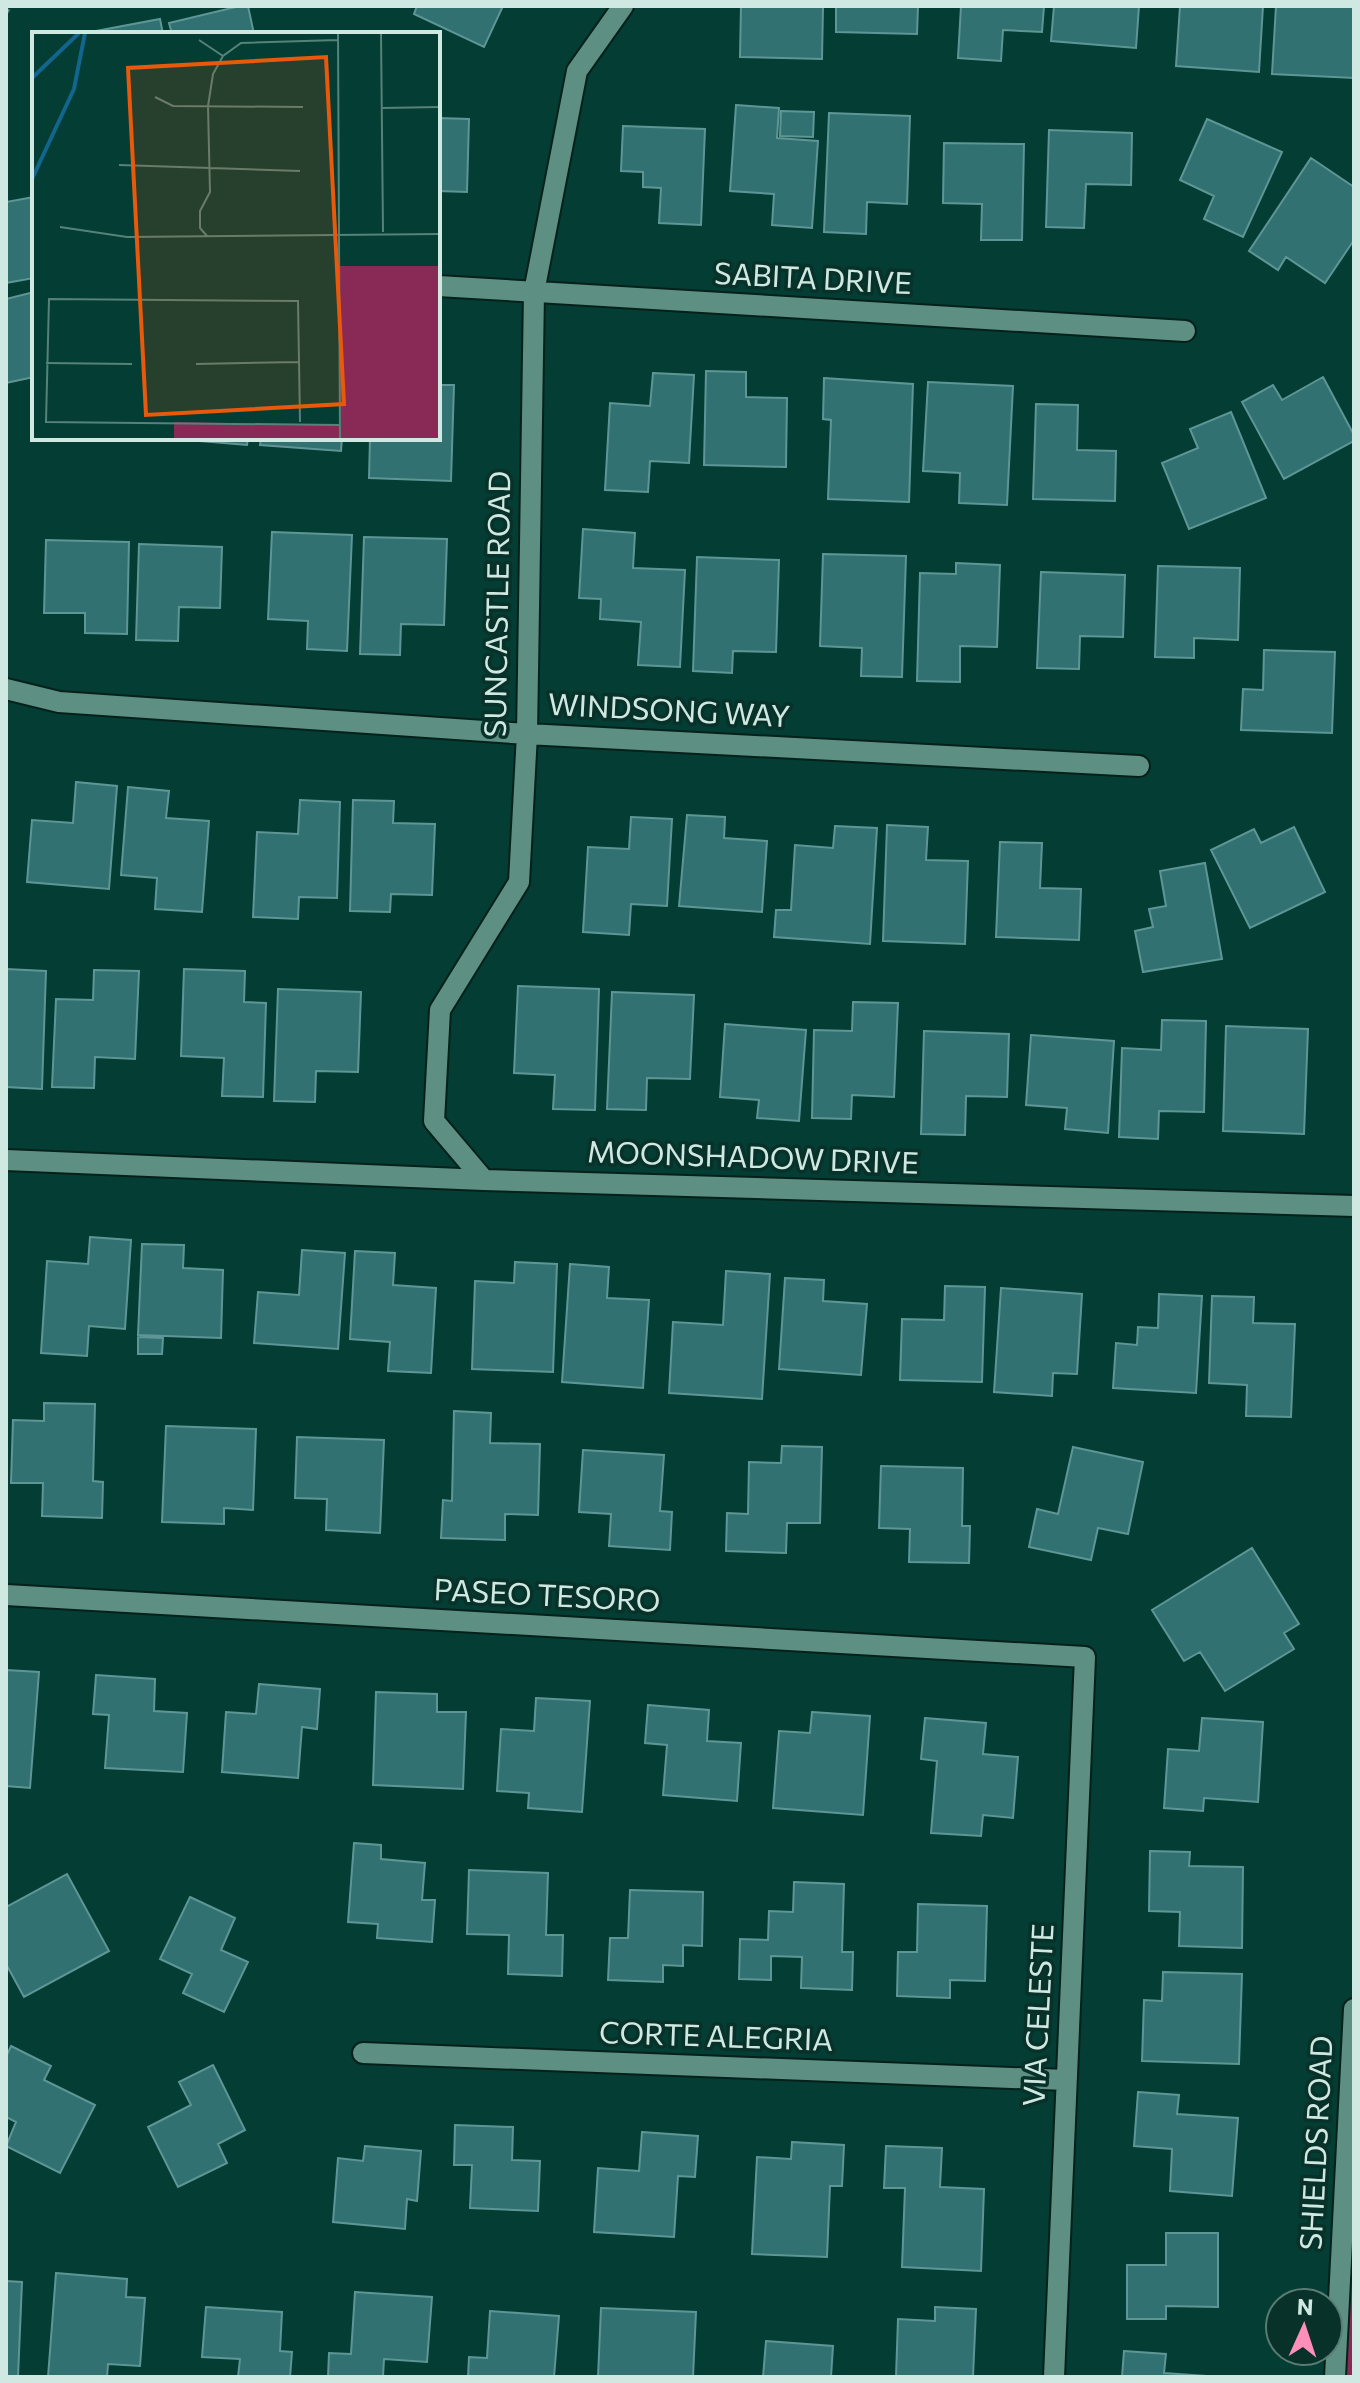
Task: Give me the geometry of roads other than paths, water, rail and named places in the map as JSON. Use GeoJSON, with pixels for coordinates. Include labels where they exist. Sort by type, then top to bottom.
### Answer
{"type":"FeatureCollection","features":[{"type":"Feature","properties":{"kind":"street","name":"SUNCASTLE ROAD"},"geometry":{"type":"LineString","coordinates":[[484,1180],[434,1121],[440,1010],[519,882],[527,734],[534,292],[577,71],[623,6]]}},
{"type":"Feature","properties":{"kind":"street","name":"SABITA DRIVE"},"geometry":{"type":"LineString","coordinates":[[440,286],[1185,331]]}},
{"type":"Feature","properties":{"kind":"street","name":"WINDSONG WAY"},"geometry":{"type":"LineString","coordinates":[[6,689],[59,702],[527,734],[1139,766]]}},
{"type":"Feature","properties":{"kind":"street","name":"MOONSHADOW DRIVE"},"geometry":{"type":"LineString","coordinates":[[6,1160],[484,1180],[1354,1206]]}},
{"type":"Feature","properties":{"kind":"street","name":"PASEO TESORO"},"geometry":{"type":"LineString","coordinates":[[6,1595],[1085,1657]]}},
{"type":"Feature","properties":{"kind":"street","name":"VIA CELESTE"},"geometry":{"type":"LineString","coordinates":[[1054,2377],[1085,1657]]}},
{"type":"Feature","properties":{"kind":"street","name":"SHIELDS ROAD"},"geometry":{"type":"LineString","coordinates":[[1335,2377],[1354,2009]]}},
{"type":"Feature","properties":{"kind":"street","name":"CORTE ALEGRIA"},"geometry":{"type":"LineString","coordinates":[[363,2053],[1066,2080]]}}]}
